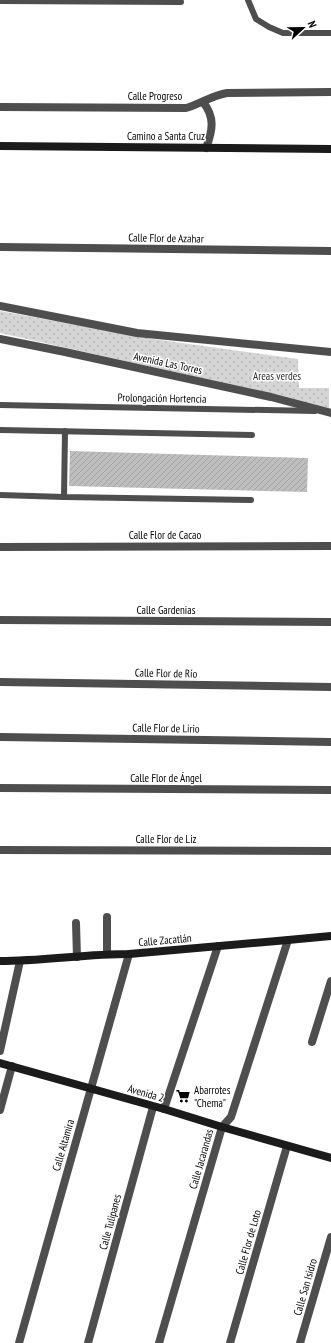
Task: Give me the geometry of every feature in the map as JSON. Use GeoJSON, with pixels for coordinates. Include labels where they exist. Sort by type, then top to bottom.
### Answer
{"type":"FeatureCollection","features":[{"type":"Feature","properties":{"kind":"street","name":"Calle Progreso"},"geometry":{"type":"LineString","coordinates":[[0,107],[186,108],[219,94],[227,93],[331,92]]}},
{"type":"Feature","properties":{"kind":"street"},"geometry":{"type":"LineString","coordinates":[[203,102],[209,109],[212,122],[210,137],[206,148]]}},
{"type":"Feature","properties":{"kind":"street","name":"Camino a Santa Cruz"},"geometry":{"type":"LineString","coordinates":[[0,146],[331,149]]}},
{"type":"Feature","properties":{"kind":"street","name":"Calle Flor de Azahar"},"geometry":{"type":"LineString","coordinates":[[0,247],[331,251]]}},
{"type":"Feature","properties":{"kind":"street","name":"Avenida Las Torres"},"geometry":{"type":"LineString","coordinates":[[0,306],[137,333],[331,352]]}},
{"type":"Feature","properties":{"kind":"street","name":"Avenida Las Torres"},"geometry":{"type":"LineString","coordinates":[[0,339],[248,392],[327,412]]}},
{"type":"Feature","properties":{"kind":"street","name":"Calle Flor de Cacao"},"geometry":{"type":"LineString","coordinates":[[0,547],[331,546]]}},
{"type":"Feature","properties":{"kind":"street","name":"Calle Gardenias"},"geometry":{"type":"LineString","coordinates":[[0,620],[331,622]]}},
{"type":"Feature","properties":{"kind":"street","name":"Calle Flor de Río"},"geometry":{"type":"LineString","coordinates":[[0,682],[331,687]]}},
{"type":"Feature","properties":{"kind":"street","name":"Calle Flor de Lirio"},"geometry":{"type":"LineString","coordinates":[[0,737],[331,742]]}},
{"type":"Feature","properties":{"kind":"street","name":"Calle Flor de Ángel"},"geometry":{"type":"LineString","coordinates":[[0,788],[331,790]]}},
{"type":"Feature","properties":{"kind":"street","name":"Calle Flor de Liz"},"geometry":{"type":"LineString","coordinates":[[0,850],[331,850]]}},
{"type":"Feature","properties":{"kind":"street"},"geometry":{"type":"LineString","coordinates":[[107,917],[107,954]]}},
{"type":"Feature","properties":{"kind":"street"},"geometry":{"type":"LineString","coordinates":[[76,923],[77,957]]}},
{"type":"Feature","properties":{"kind":"street","name":"Calle Zacatlán"},"geometry":{"type":"LineString","coordinates":[[0,961],[129,954],[331,936]]}},
{"type":"Feature","properties":{"kind":"street","name":"Calle Jacarandas"},"geometry":{"type":"LineString","coordinates":[[159,1343],[222,1128],[231,1117],[288,940]]}},
{"type":"Feature","properties":{"kind":"street"},"geometry":{"type":"LineString","coordinates":[[164,1109],[218,946]]}},
{"type":"Feature","properties":{"kind":"street","name":"Calle Altamira"},"geometry":{"type":"LineString","coordinates":[[18,1343],[129,954]]}},
{"type":"Feature","properties":{"kind":"street"},"geometry":{"type":"LineString","coordinates":[[0,1051],[20,961]]}},
{"type":"Feature","properties":{"kind":"street"},"geometry":{"type":"LineString","coordinates":[[312,1042],[331,981]]}},
{"type":"Feature","properties":{"kind":"street","name":"Avenida 2"},"geometry":{"type":"LineString","coordinates":[[0,1063],[164,1109],[222,1128],[331,1158]]}},
{"type":"Feature","properties":{"kind":"street"},"geometry":{"type":"LineString","coordinates":[[0,1110],[12,1066]]}},
{"type":"Feature","properties":{"kind":"street","name":"Calle Tulipanes"},"geometry":{"type":"LineString","coordinates":[[88,1343],[153,1107]]}},
{"type":"Feature","properties":{"kind":"street","name":"Calle Flor de Loto"},"geometry":{"type":"LineString","coordinates":[[230,1343],[287,1146]]}},
{"type":"Feature","properties":{"kind":"street","name":"Calle San Isidro"},"geometry":{"type":"LineString","coordinates":[[300,1343],[331,1237]]}},
{"type":"Feature","properties":{"kind":"lane"},"geometry":{"type":"LineString","coordinates":[[248,0],[256,18],[269,27],[283,33],[331,33]]}},
{"type":"Feature","properties":{"kind":"lane"},"geometry":{"type":"LineString","coordinates":[[0,1],[181,2]]}},
{"type":"Feature","properties":{"kind":"lane","name":"Prolongación Hortencia"},"geometry":{"type":"LineString","coordinates":[[0,405],[327,412]]}},
{"type":"Feature","properties":{"kind":"lane"},"geometry":{"type":"LineString","coordinates":[[0,430],[252,435]]}},
{"type":"Feature","properties":{"kind":"lane"},"geometry":{"type":"LineString","coordinates":[[64,496],[65,431]]}},
{"type":"Feature","properties":{"kind":"lane"},"geometry":{"type":"LineString","coordinates":[[0,495],[251,500]]}},
{"type":"Feature","properties":{"kind":"green space","name":"Areas verdes"},"geometry":{"type":"Polygon","coordinates":[[[0,311],[153,339],[298,359],[299,388],[329,388],[329,408],[302,404],[193,376],[0,333],[0,311]]]}},
{"type":"Feature","properties":{"kind":"building"},"geometry":{"type":"Polygon","coordinates":[[[70,451],[308,458],[307,492],[69,486],[70,451]]]}},
{"type":"Feature","properties":{"kind":"place","name":"Abarrotes \"Chema\""},"geometry":{"type":"Point","coordinates":[183,1096]}}]}
